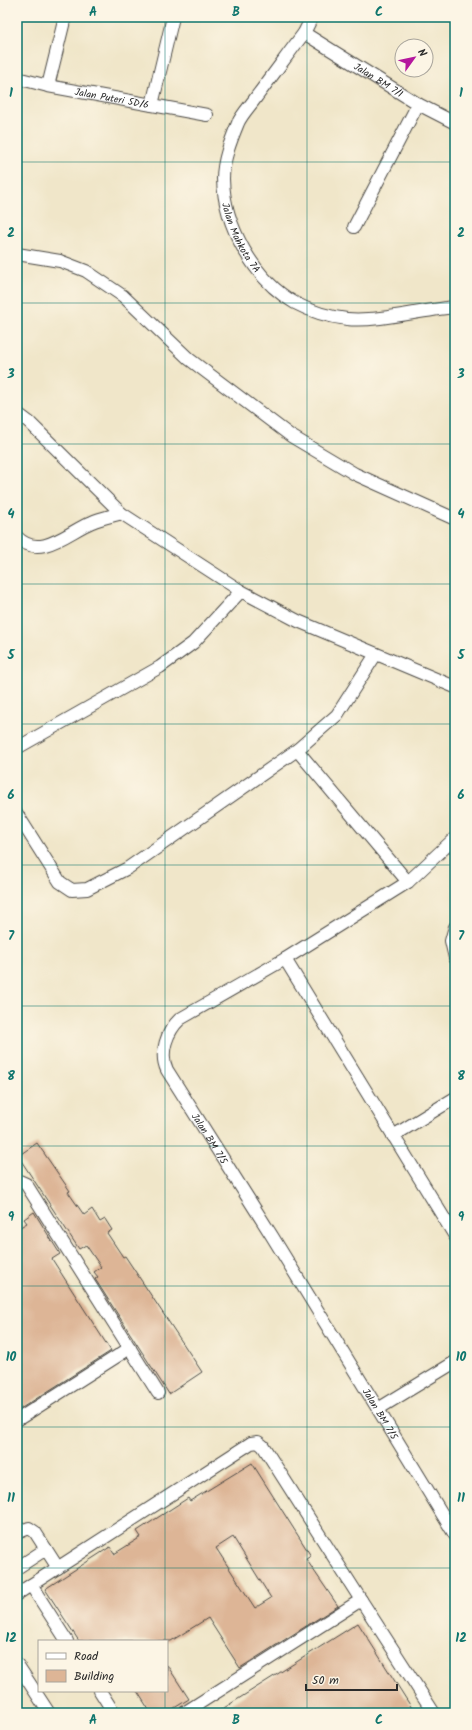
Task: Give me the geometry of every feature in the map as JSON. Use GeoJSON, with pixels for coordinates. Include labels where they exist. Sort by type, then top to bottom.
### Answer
{"type":"FeatureCollection","features":[{"type":"Feature","properties":{"kind":"street"},"geometry":{"type":"LineString","coordinates":[[48,86],[65,17]]}},
{"type":"Feature","properties":{"kind":"street"},"geometry":{"type":"LineString","coordinates":[[152,105],[173,17]]}},
{"type":"Feature","properties":{"kind":"street","name":"Jalan Mahkota 7A"},"geometry":{"type":"LineString","coordinates":[[312,17],[304,33],[238,122],[227,153],[223,178],[230,216],[240,242],[259,271],[278,291],[295,303],[315,311],[347,319],[375,318],[455,307]]}},
{"type":"Feature","properties":{"kind":"street","name":"Jalan BM 7/1"},"geometry":{"type":"LineString","coordinates":[[304,33],[418,104],[455,123]]}},
{"type":"Feature","properties":{"kind":"street","name":"Jalan Puteri 5D/6"},"geometry":{"type":"LineString","coordinates":[[17,78],[48,86],[207,115]]}},
{"type":"Feature","properties":{"kind":"street"},"geometry":{"type":"LineString","coordinates":[[354,227],[418,104]]}},
{"type":"Feature","properties":{"kind":"street"},"geometry":{"type":"LineString","coordinates":[[17,254],[60,261],[86,271],[123,296],[189,359],[291,436],[355,474],[454,514]]}},
{"type":"Feature","properties":{"kind":"street"},"geometry":{"type":"LineString","coordinates":[[17,414],[29,422],[121,513],[241,591],[298,621],[455,687]]}},
{"type":"Feature","properties":{"kind":"street"},"geometry":{"type":"LineString","coordinates":[[17,537],[27,544],[42,546],[92,522],[121,513]]}},
{"type":"Feature","properties":{"kind":"street"},"geometry":{"type":"LineString","coordinates":[[17,748],[160,668],[193,643],[241,591]]}},
{"type":"Feature","properties":{"kind":"street"},"geometry":{"type":"LineString","coordinates":[[17,814],[60,882],[72,890],[87,889],[128,868],[297,750],[337,715],[376,654]]}},
{"type":"Feature","properties":{"kind":"street"},"geometry":{"type":"LineString","coordinates":[[297,750],[408,882]]}},
{"type":"Feature","properties":{"kind":"street","name":"Jalan BM 7/5"},"geometry":{"type":"LineString","coordinates":[[455,838],[408,882],[285,959],[180,1019],[175,1025],[166,1044],[163,1060],[167,1070],[272,1236],[455,1535]]}},
{"type":"Feature","properties":{"kind":"street"},"geometry":{"type":"LineString","coordinates":[[455,927],[451,941],[455,958]]}},
{"type":"Feature","properties":{"kind":"street"},"geometry":{"type":"LineString","coordinates":[[285,959],[455,1236]]}},
{"type":"Feature","properties":{"kind":"street"},"geometry":{"type":"LineString","coordinates":[[393,1136],[455,1098]]}},
{"type":"Feature","properties":{"kind":"street"},"geometry":{"type":"LineString","coordinates":[[17,1180],[26,1184],[158,1393]]}},
{"type":"Feature","properties":{"kind":"street"},"geometry":{"type":"LineString","coordinates":[[17,1420],[130,1348]]}},
{"type":"Feature","properties":{"kind":"street"},"geometry":{"type":"LineString","coordinates":[[378,1409],[455,1362]]}},
{"type":"Feature","properties":{"kind":"street"},"geometry":{"type":"LineString","coordinates":[[17,1594],[251,1443],[258,1442],[263,1446],[434,1713]]}},
{"type":"Feature","properties":{"kind":"street"},"geometry":{"type":"LineString","coordinates":[[17,1533],[30,1528],[35,1532],[58,1568]]}},
{"type":"Feature","properties":{"kind":"street"},"geometry":{"type":"LineString","coordinates":[[17,1568],[46,1549]]}},
{"type":"Feature","properties":{"kind":"street"},"geometry":{"type":"LineString","coordinates":[[31,1585],[67,1640]]}},
{"type":"Feature","properties":{"kind":"street"},"geometry":{"type":"LineString","coordinates":[[184,1713],[361,1600]]}},
{"type":"Feature","properties":{"kind":"street"},"geometry":{"type":"LineString","coordinates":[[17,1664],[49,1713]]}},
{"type":"Feature","properties":{"kind":"street"},"geometry":{"type":"LineString","coordinates":[[101,1692],[114,1713]]}},
{"type":"Feature","properties":{"kind":"building"},"geometry":{"type":"Polygon","coordinates":[[[37,1143],[70,1191],[68,1192],[84,1215],[92,1209],[100,1222],[105,1219],[112,1230],[107,1233],[123,1257],[125,1256],[202,1372],[169,1394],[95,1279],[98,1277],[94,1272],[101,1267],[86,1245],[79,1249],[18,1156],[37,1143]]]}},
{"type":"Feature","properties":{"kind":"building"},"geometry":{"type":"Polygon","coordinates":[[[34,1212],[60,1254],[52,1259],[111,1351],[17,1411],[17,1229],[27,1223],[24,1219],[34,1212]]]}},
{"type":"Feature","properties":{"kind":"building"},"geometry":{"type":"Polygon","coordinates":[[[252,1463],[311,1556],[306,1559],[338,1606],[240,1668],[208,1618],[171,1641],[78,1640],[45,1589],[110,1547],[114,1554],[141,1537],[137,1531],[188,1498],[190,1501],[252,1463]],[[233,1537],[216,1548],[255,1608],[271,1598],[233,1537]]]}},
{"type":"Feature","properties":{"kind":"building"},"geometry":{"type":"Polygon","coordinates":[[[358,1623],[415,1713],[216,1713],[358,1623]]]}},
{"type":"Feature","properties":{"kind":"building"},"geometry":{"type":"Polygon","coordinates":[[[168,1667],[189,1699],[166,1713],[151,1713],[138,1692],[168,1692],[168,1667]]]}}]}
